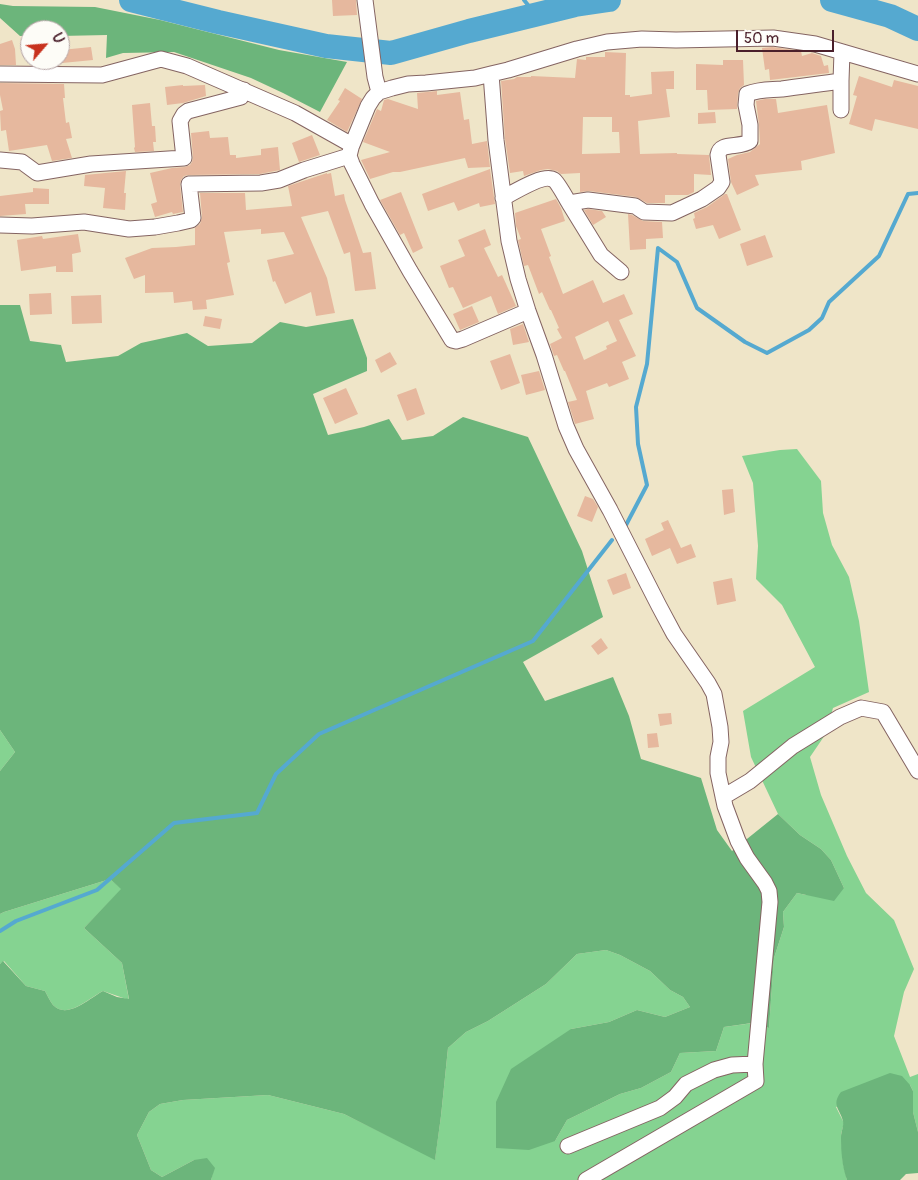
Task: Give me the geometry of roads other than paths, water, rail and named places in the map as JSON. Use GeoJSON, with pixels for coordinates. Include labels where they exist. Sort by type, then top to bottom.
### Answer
{"type":"FeatureCollection","features":[{"type":"Feature","properties":{"kind":"street"},"geometry":{"type":"LineString","coordinates":[[365,0],[374,77],[379,92]]}},
{"type":"Feature","properties":{"kind":"street"},"geometry":{"type":"LineString","coordinates":[[528,311],[463,339],[452,340],[382,223],[359,178],[351,151],[368,106],[379,92],[408,84],[465,79],[491,74],[607,42],[642,39],[773,38],[815,44],[918,74]]}},
{"type":"Feature","properties":{"kind":"street"},"geometry":{"type":"LineString","coordinates":[[841,110],[842,52]]}},
{"type":"Feature","properties":{"kind":"street"},"geometry":{"type":"LineString","coordinates":[[0,74],[102,75],[161,59],[187,66],[296,113],[351,151]]}},
{"type":"Feature","properties":{"kind":"street"},"geometry":{"type":"LineString","coordinates":[[491,74],[496,140],[509,242],[528,311],[566,426],[576,449],[610,510],[658,606],[674,634],[704,676],[714,694],[721,742],[718,757],[718,773],[725,806],[738,841],[769,891],[770,902],[755,1064],[756,1081],[586,1180]]}},
{"type":"Feature","properties":{"kind":"street"},"geometry":{"type":"LineString","coordinates":[[569,203],[588,200],[635,206],[644,212],[672,213],[702,199],[718,188],[722,182],[718,155],[718,151],[721,148],[745,144],[750,141],[750,125],[746,105],[747,94],[764,89],[829,84],[841,81]]}},
{"type":"Feature","properties":{"kind":"street"},"geometry":{"type":"LineString","coordinates":[[0,225],[32,226],[84,222],[130,229],[189,221],[193,218],[180,121],[188,111],[241,96],[244,90]]}},
{"type":"Feature","properties":{"kind":"street"},"geometry":{"type":"LineString","coordinates":[[189,184],[261,183],[279,180],[351,151]]}},
{"type":"Feature","properties":{"kind":"street"},"geometry":{"type":"LineString","coordinates":[[0,160],[22,162],[37,173],[91,164],[184,158]]}},
{"type":"Feature","properties":{"kind":"street"},"geometry":{"type":"LineString","coordinates":[[503,198],[539,180],[548,178],[554,180],[601,255],[621,272]]}},
{"type":"Feature","properties":{"kind":"street"},"geometry":{"type":"LineString","coordinates":[[723,797],[750,781],[793,746],[840,718],[861,708],[883,712],[918,771]]}},
{"type":"Feature","properties":{"kind":"street"},"geometry":{"type":"LineString","coordinates":[[568,1146],[660,1108],[686,1084],[714,1070],[732,1065],[755,1064]]}},
{"type":"Feature","properties":{"kind":"waterway"},"geometry":{"type":"LineString","coordinates":[[131,0],[326,46],[391,53],[469,31],[575,5],[609,0]]}},
{"type":"Feature","properties":{"kind":"waterway"},"geometry":{"type":"LineString","coordinates":[[524,0],[536,15]]}},
{"type":"Feature","properties":{"kind":"waterway"},"geometry":{"type":"LineString","coordinates":[[832,0],[890,16],[918,29]]}},
{"type":"Feature","properties":{"kind":"waterway"},"geometry":{"type":"LineString","coordinates":[[626,525],[647,485],[638,444],[636,407],[647,364],[658,248],[677,262],[697,308],[745,342],[767,353],[809,330],[822,318],[829,302],[879,256],[908,194],[918,193]]}},
{"type":"Feature","properties":{"kind":"waterway"},"geometry":{"type":"LineString","coordinates":[[0,931],[16,921],[97,890],[174,823],[257,813],[276,774],[319,734],[533,641],[612,540]]}}]}
